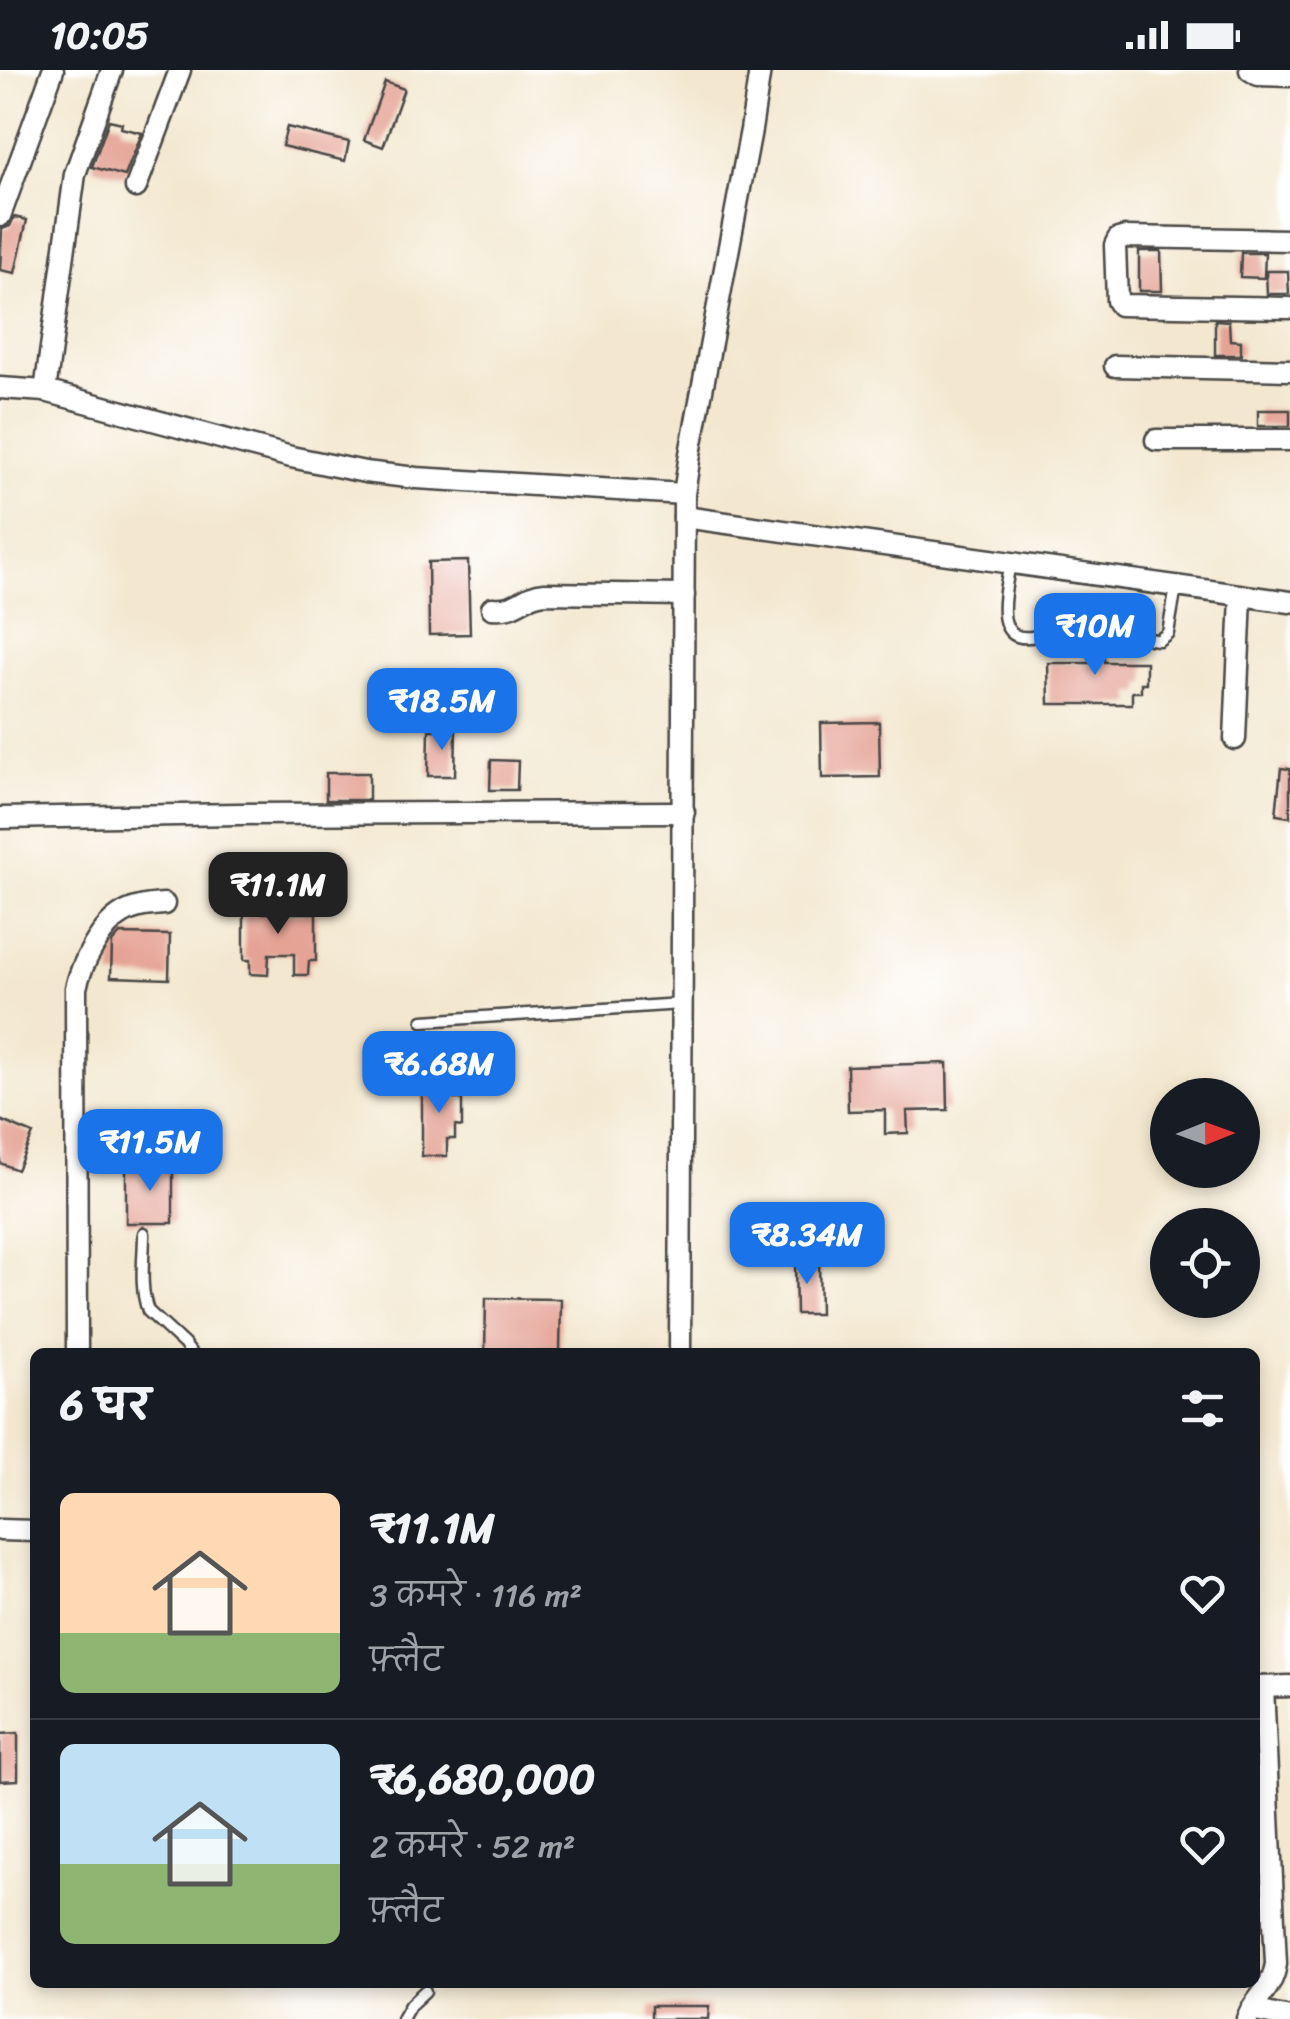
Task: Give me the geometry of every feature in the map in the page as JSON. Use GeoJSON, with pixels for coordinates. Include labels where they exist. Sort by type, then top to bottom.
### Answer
{"type":"FeatureCollection","features":[{"type":"Feature","properties":{"kind":"street"},"geometry":{"type":"LineString","coordinates":[[0,216],[53,70]]}},
{"type":"Feature","properties":{"kind":"street"},"geometry":{"type":"LineString","coordinates":[[44,390],[74,174],[112,70]]}},
{"type":"Feature","properties":{"kind":"street"},"geometry":{"type":"LineString","coordinates":[[136,188],[180,70]]}},
{"type":"Feature","properties":{"kind":"street"},"geometry":{"type":"LineString","coordinates":[[680,1348],[684,494],[760,70]]}},
{"type":"Feature","properties":{"kind":"street"},"geometry":{"type":"LineString","coordinates":[[1250,70],[1258,75],[1290,76]]}},
{"type":"Feature","properties":{"kind":"street"},"geometry":{"type":"LineString","coordinates":[[1290,240],[1125,237],[1118,238],[1114,245],[1120,305],[1290,308]]}},
{"type":"Feature","properties":{"kind":"street"},"geometry":{"type":"LineString","coordinates":[[1115,366],[1290,370]]}},
{"type":"Feature","properties":{"kind":"street"},"geometry":{"type":"LineString","coordinates":[[0,388],[44,390],[291,457],[365,472],[684,494]]}},
{"type":"Feature","properties":{"kind":"street"},"geometry":{"type":"LineString","coordinates":[[1156,440],[1290,440]]}},
{"type":"Feature","properties":{"kind":"street"},"geometry":{"type":"LineString","coordinates":[[684,517],[1290,602]]}},
{"type":"Feature","properties":{"kind":"street"},"geometry":{"type":"LineString","coordinates":[[492,608],[510,609],[528,597],[545,593],[684,595]]}},
{"type":"Feature","properties":{"kind":"street"},"geometry":{"type":"LineString","coordinates":[[1235,738],[1242,596]]}},
{"type":"Feature","properties":{"kind":"street"},"geometry":{"type":"LineString","coordinates":[[0,818],[684,812]]}},
{"type":"Feature","properties":{"kind":"street"},"geometry":{"type":"LineString","coordinates":[[77,1348],[76,988],[85,960],[116,918],[134,908],[164,904]]}},
{"type":"Feature","properties":{"kind":"street"},"geometry":{"type":"LineString","coordinates":[[0,1530],[30,1531]]}},
{"type":"Feature","properties":{"kind":"street"},"geometry":{"type":"LineString","coordinates":[[1260,1687],[1290,1686]]}},
{"type":"Feature","properties":{"kind":"street"},"geometry":{"type":"LineString","coordinates":[[1249,2014],[1274,1974],[1276,1945],[1263,1856],[1260,1729]]}},
{"type":"Feature","properties":{"kind":"street"},"geometry":{"type":"LineString","coordinates":[[1249,2014],[1290,2018]]}},
{"type":"Feature","properties":{"kind":"lane"},"geometry":{"type":"LineString","coordinates":[[1010,563],[1003,616],[1014,634],[1036,636],[1090,619]]}},
{"type":"Feature","properties":{"kind":"lane"},"geometry":{"type":"LineString","coordinates":[[1104,619],[1145,638],[1160,640],[1169,628],[1176,586]]}},
{"type":"Feature","properties":{"kind":"lane"},"geometry":{"type":"LineString","coordinates":[[422,1021],[682,1004]]}},
{"type":"Feature","properties":{"kind":"lane"},"geometry":{"type":"LineString","coordinates":[[144,1233],[146,1306],[187,1348]]}},
{"type":"Feature","properties":{"kind":"lane"},"geometry":{"type":"LineString","coordinates":[[402,2019],[425,1991]]}},
{"type":"Feature","properties":{"kind":"building"},"geometry":{"type":"Polygon","coordinates":[[[385,82],[404,89],[383,147],[364,140],[385,82]]]}},
{"type":"Feature","properties":{"kind":"building"},"geometry":{"type":"Polygon","coordinates":[[[109,120],[122,123],[121,128],[142,133],[125,176],[92,167],[109,120]]]}},
{"type":"Feature","properties":{"kind":"building"},"geometry":{"type":"Polygon","coordinates":[[[287,127],[349,142],[345,161],[282,146],[287,127]]]}},
{"type":"Feature","properties":{"kind":"building"},"geometry":{"type":"Polygon","coordinates":[[[14,217],[27,220],[15,273],[0,270],[2,229],[10,226],[14,217]]]}},
{"type":"Feature","properties":{"kind":"building"},"geometry":{"type":"Polygon","coordinates":[[[1139,251],[1161,251],[1162,291],[1139,291],[1139,251]]]}},
{"type":"Feature","properties":{"kind":"building"},"geometry":{"type":"Polygon","coordinates":[[[1241,253],[1265,253],[1264,278],[1240,277],[1241,253]]]}},
{"type":"Feature","properties":{"kind":"building"},"geometry":{"type":"Polygon","coordinates":[[[1266,271],[1288,271],[1289,294],[1267,294],[1266,271]]]}},
{"type":"Feature","properties":{"kind":"building"},"geometry":{"type":"Polygon","coordinates":[[[1215,320],[1229,321],[1230,340],[1241,341],[1241,355],[1215,355],[1215,320]]]}},
{"type":"Feature","properties":{"kind":"building"},"geometry":{"type":"Polygon","coordinates":[[[1258,410],[1290,410],[1290,426],[1258,426],[1258,410]]]}},
{"type":"Feature","properties":{"kind":"building"},"geometry":{"type":"Polygon","coordinates":[[[468,561],[470,634],[429,635],[428,562],[468,561]]]}},
{"type":"Feature","properties":{"kind":"building"},"geometry":{"type":"Polygon","coordinates":[[[1097,624],[1103,628],[1104,662],[1146,662],[1146,683],[1141,683],[1141,692],[1132,692],[1132,704],[1049,704],[1048,663],[1090,663],[1090,628],[1097,624]]]}},
{"type":"Feature","properties":{"kind":"building"},"geometry":{"type":"Polygon","coordinates":[[[879,722],[880,777],[822,778],[821,723],[879,722]]]}},
{"type":"Feature","properties":{"kind":"building"},"geometry":{"type":"Polygon","coordinates":[[[429,730],[456,730],[455,776],[428,776],[429,730]]]}},
{"type":"Feature","properties":{"kind":"building"},"geometry":{"type":"Polygon","coordinates":[[[491,760],[518,761],[517,790],[490,790],[491,760]]]}},
{"type":"Feature","properties":{"kind":"building"},"geometry":{"type":"Polygon","coordinates":[[[1281,768],[1290,769],[1290,817],[1276,815],[1281,768]]]}},
{"type":"Feature","properties":{"kind":"building"},"geometry":{"type":"Polygon","coordinates":[[[326,773],[369,773],[369,800],[326,800],[326,773]]]}},
{"type":"Feature","properties":{"kind":"building"},"geometry":{"type":"Polygon","coordinates":[[[244,898],[263,898],[263,913],[316,913],[316,961],[309,961],[308,975],[294,975],[294,954],[269,954],[268,975],[250,974],[250,960],[244,960],[244,898]]]}},
{"type":"Feature","properties":{"kind":"building"},"geometry":{"type":"Polygon","coordinates":[[[120,934],[170,935],[169,979],[111,977],[112,943],[120,934]]]}},
{"type":"Feature","properties":{"kind":"building"},"geometry":{"type":"Polygon","coordinates":[[[947,1063],[948,1110],[907,1111],[908,1133],[885,1134],[885,1110],[848,1111],[847,1066],[947,1063]]]}},
{"type":"Feature","properties":{"kind":"building"},"geometry":{"type":"Polygon","coordinates":[[[422,1077],[447,1077],[447,1095],[462,1099],[462,1127],[455,1126],[455,1139],[447,1139],[447,1156],[422,1156],[422,1077]]]}},
{"type":"Feature","properties":{"kind":"building"},"geometry":{"type":"Polygon","coordinates":[[[0,1120],[33,1134],[17,1170],[0,1163],[0,1120]]]}},
{"type":"Feature","properties":{"kind":"building"},"geometry":{"type":"Polygon","coordinates":[[[126,1165],[173,1165],[173,1223],[126,1223],[126,1165]]]}},
{"type":"Feature","properties":{"kind":"building"},"geometry":{"type":"Polygon","coordinates":[[[795,1260],[819,1260],[820,1314],[796,1314],[795,1260]]]}},
{"type":"Feature","properties":{"kind":"building"},"geometry":{"type":"Polygon","coordinates":[[[486,1298],[561,1299],[560,1348],[485,1348],[486,1298]]]}},
{"type":"Feature","properties":{"kind":"building"},"geometry":{"type":"Polygon","coordinates":[[[18,1733],[18,1780],[0,1781],[0,1734],[18,1733]]]}},
{"type":"Feature","properties":{"kind":"building"},"geometry":{"type":"Polygon","coordinates":[[[651,2006],[709,2006],[708,2019],[651,2019],[651,2006]]]}}]}
